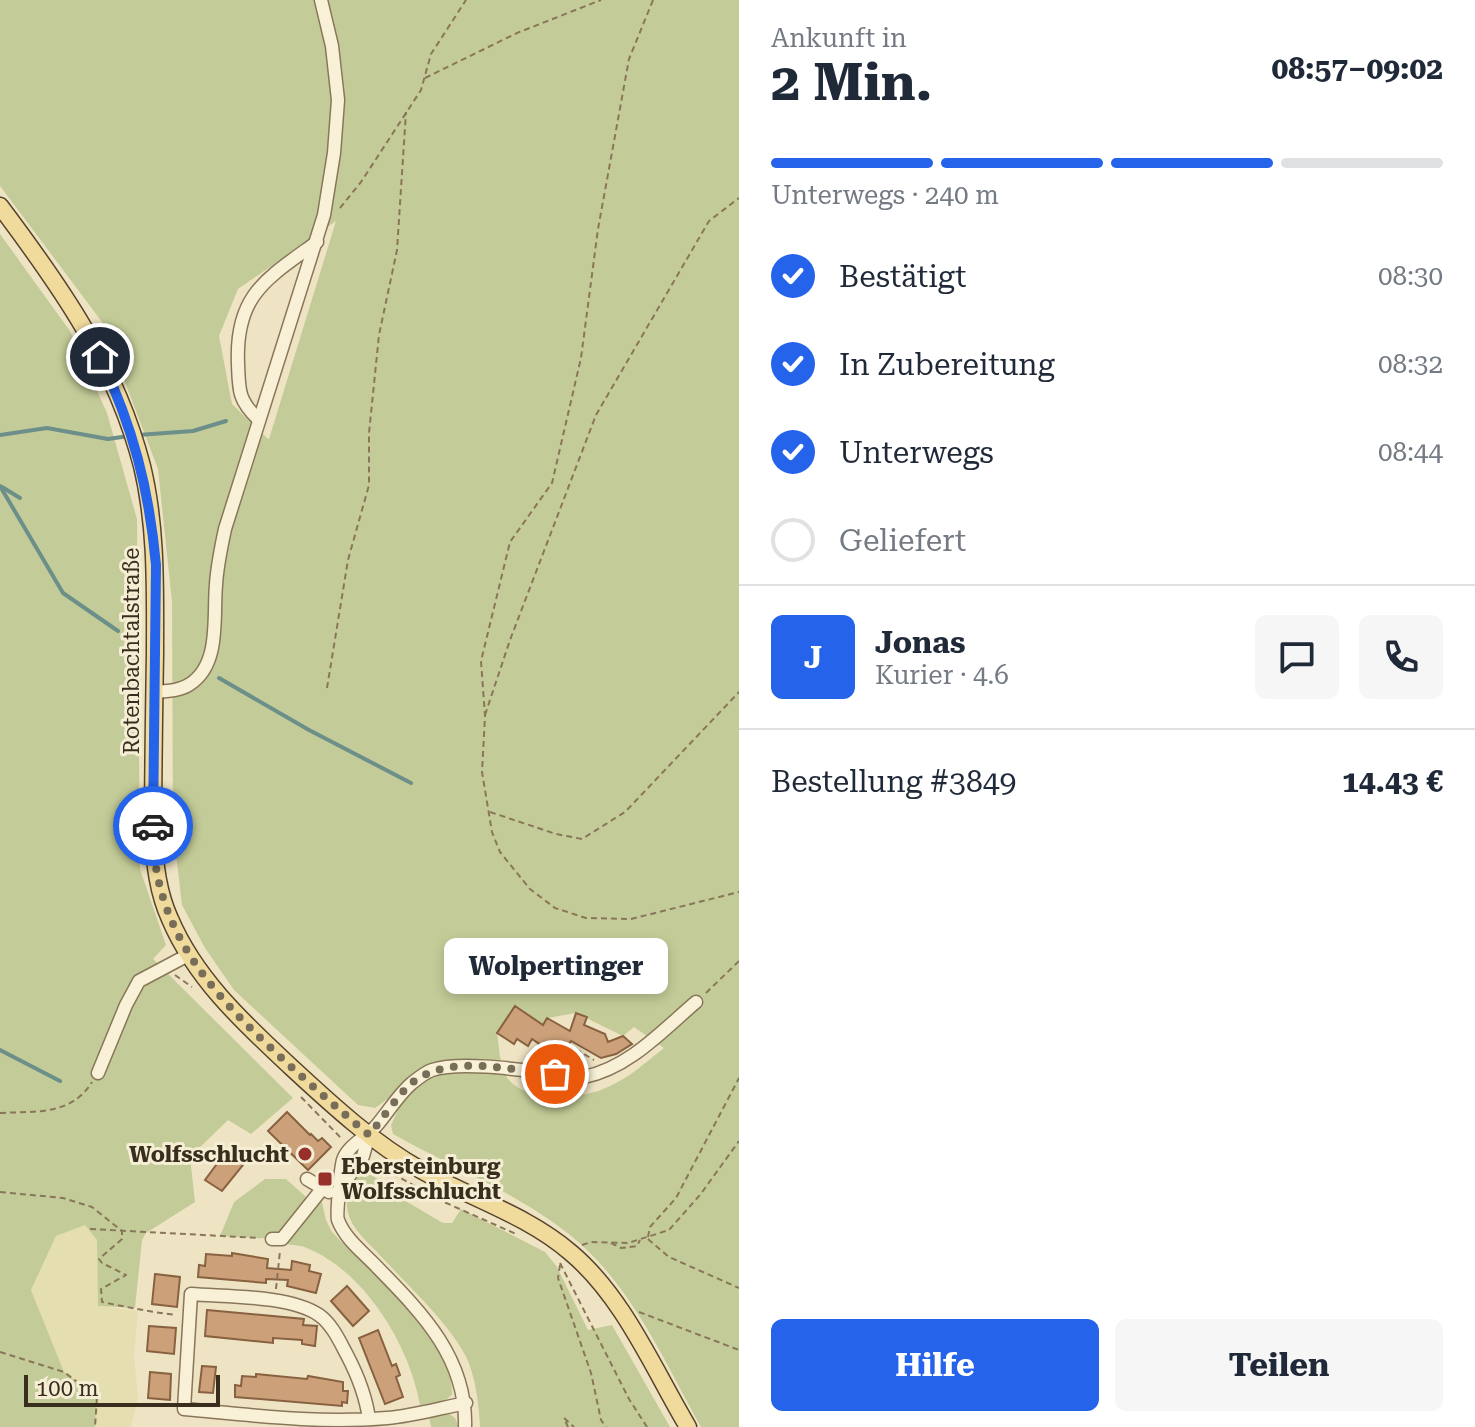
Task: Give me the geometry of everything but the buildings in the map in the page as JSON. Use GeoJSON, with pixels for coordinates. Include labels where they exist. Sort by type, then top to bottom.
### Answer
{"type":"FeatureCollection","features":[{"type":"Feature","properties":{"kind":"main road","name":"Rotenbachtalstraße"},"geometry":{"type":"LineString","coordinates":[[0,206],[30,243],[90,335],[120,400],[142,467],[156,565],[153,836],[156,875],[169,918],[188,955],[211,988],[239,1018],[369,1135],[419,1169],[533,1227],[563,1256],[590,1269],[622,1314],[688,1427]]}},
{"type":"Feature","properties":{"kind":"street"},"geometry":{"type":"LineString","coordinates":[[154,692],[177,690],[191,684],[209,659],[214,638],[219,558],[258,419],[324,215],[334,153],[338,100],[332,46],[321,0]]}},
{"type":"Feature","properties":{"kind":"street"},"geometry":{"type":"LineString","coordinates":[[258,419],[243,405],[239,389],[237,335],[245,305],[274,272],[317,242]]}},
{"type":"Feature","properties":{"kind":"street"},"geometry":{"type":"LineString","coordinates":[[98,1073],[139,981],[188,955]]}},
{"type":"Feature","properties":{"kind":"street"},"geometry":{"type":"LineString","coordinates":[[465,1427],[466,1403],[454,1366],[437,1334],[412,1302],[344,1231],[337,1215],[343,1160],[351,1148],[369,1135],[411,1083],[432,1070],[473,1066],[584,1077],[603,1072],[647,1044],[696,1002]]}},
{"type":"Feature","properties":{"kind":"street"},"geometry":{"type":"LineString","coordinates":[[340,1192],[363,1156],[369,1135]]}},
{"type":"Feature","properties":{"kind":"street"},"geometry":{"type":"LineString","coordinates":[[307,1179],[322,1189],[340,1192]]}},
{"type":"Feature","properties":{"kind":"street"},"geometry":{"type":"LineString","coordinates":[[277,1239],[322,1189]]}},
{"type":"Feature","properties":{"kind":"street"},"geometry":{"type":"LineString","coordinates":[[369,1419],[367,1399],[351,1363],[321,1316],[299,1306],[191,1294],[184,1409],[294,1420],[369,1419],[391,1418],[466,1403]]}},
{"type":"Feature","properties":{"kind":"path"},"geometry":{"type":"LineString","coordinates":[[324,215],[341,207],[361,182],[421,90],[431,54],[466,0]]}},
{"type":"Feature","properties":{"kind":"path"},"geometry":{"type":"LineString","coordinates":[[424,79],[517,33],[601,0]]}},
{"type":"Feature","properties":{"kind":"path"},"geometry":{"type":"LineString","coordinates":[[653,0],[629,59],[598,229],[581,358],[552,483],[510,542],[481,661],[485,716],[482,772],[500,852],[530,889],[555,908],[586,918],[631,919],[739,892]]}},
{"type":"Feature","properties":{"kind":"path"},"geometry":{"type":"LineString","coordinates":[[327,688],[348,560],[369,485],[369,433],[379,335],[397,250],[406,112]]}},
{"type":"Feature","properties":{"kind":"path"},"geometry":{"type":"LineString","coordinates":[[485,716],[510,640],[596,415],[709,221],[739,198]]}},
{"type":"Feature","properties":{"kind":"path"},"geometry":{"type":"LineString","coordinates":[[489,811],[556,834],[582,839],[625,812],[739,692]]}},
{"type":"Feature","properties":{"kind":"path"},"geometry":{"type":"LineString","coordinates":[[696,1002],[739,961]]}},
{"type":"Feature","properties":{"kind":"path"},"geometry":{"type":"LineString","coordinates":[[567,1044],[598,1063],[603,1072]]}},
{"type":"Feature","properties":{"kind":"path"},"geometry":{"type":"LineString","coordinates":[[0,1113],[59,1110],[85,1094],[98,1073]]}},
{"type":"Feature","properties":{"kind":"path"},"geometry":{"type":"LineString","coordinates":[[647,1238],[650,1227],[676,1198],[739,1078]]}},
{"type":"Feature","properties":{"kind":"path"},"geometry":{"type":"LineString","coordinates":[[563,1256],[591,1242],[640,1240],[669,1230],[700,1195],[739,1141]]}},
{"type":"Feature","properties":{"kind":"path"},"geometry":{"type":"LineString","coordinates":[[363,1156],[444,1202],[523,1238]]}},
{"type":"Feature","properties":{"kind":"path"},"geometry":{"type":"LineString","coordinates":[[0,1192],[63,1198],[92,1207],[122,1231]]}},
{"type":"Feature","properties":{"kind":"path"},"geometry":{"type":"LineString","coordinates":[[90,1229],[277,1239],[275,1302]]}},
{"type":"Feature","properties":{"kind":"path"},"geometry":{"type":"LineString","coordinates":[[122,1231],[122,1239],[99,1259],[126,1275],[101,1289],[102,1302],[190,1317]]}},
{"type":"Feature","properties":{"kind":"path"},"geometry":{"type":"LineString","coordinates":[[647,1238],[669,1257],[739,1288]]}},
{"type":"Feature","properties":{"kind":"path"},"geometry":{"type":"LineString","coordinates":[[563,1256],[558,1278],[591,1373],[600,1427]]}},
{"type":"Feature","properties":{"kind":"path"},"geometry":{"type":"LineString","coordinates":[[563,1256],[629,1399],[647,1427]]}},
{"type":"Feature","properties":{"kind":"path"},"geometry":{"type":"LineString","coordinates":[[622,1314],[637,1311],[739,1350]]}},
{"type":"Feature","properties":{"kind":"path"},"geometry":{"type":"LineString","coordinates":[[0,1352],[64,1372],[97,1397],[95,1427]]}},
{"type":"Feature","properties":{"kind":"path"},"geometry":{"type":"LineString","coordinates":[[568,1427],[564,1418],[574,1427]]}},
{"type":"Feature","properties":{"kind":"path"},"geometry":{"type":"LineString","coordinates":[[601,1420],[606,1427]]}},
{"type":"Feature","properties":{"kind":"shaded area"},"geometry":{"type":"Polygon","coordinates":[[[85,1225],[97,1240],[98,1306],[138,1311],[134,1355],[138,1398],[131,1427],[95,1427],[97,1397],[64,1372],[31,1290],[56,1236],[85,1225]]]}},
{"type":"Feature","properties":{"kind":"green space"},"geometry":{"type":"Polygon","coordinates":[[[0,0],[739,0],[739,1427],[701,1427],[628,1299],[592,1255],[570,1235],[507,1193],[393,1134],[391,1125],[404,1097],[389,1098],[375,1108],[358,1105],[234,990],[205,948],[182,905],[173,829],[172,602],[158,469],[102,322],[0,186],[0,0]],[[336,221],[238,289],[219,336],[232,404],[268,439],[269,439],[336,221]],[[515,1006],[497,1033],[501,1060],[510,1081],[534,1094],[566,1097],[608,1087],[664,1048],[634,1027],[623,1036],[576,1013],[548,1018],[543,1025],[515,1006]]]}},
{"type":"Feature","properties":{"kind":"green space"},"geometry":{"type":"Polygon","coordinates":[[[0,234],[70,331],[107,413],[137,519],[140,869],[166,945],[153,959],[293,1098],[251,1134],[228,1120],[190,1157],[195,1202],[146,1233],[142,1240],[135,1308],[98,1306],[97,1240],[85,1225],[56,1236],[31,1290],[64,1372],[97,1397],[95,1427],[0,1427],[0,234]]]}},
{"type":"Feature","properties":{"kind":"green space"},"geometry":{"type":"Polygon","coordinates":[[[363,1169],[381,1181],[380,1186],[443,1223],[452,1223],[461,1209],[545,1252],[557,1267],[588,1330],[612,1325],[670,1427],[480,1427],[473,1377],[461,1347],[427,1304],[360,1234],[350,1219],[347,1201],[350,1188],[363,1169]]]}},
{"type":"Feature","properties":{"kind":"green space"},"geometry":{"type":"Polygon","coordinates":[[[265,1179],[286,1179],[306,1197],[282,1239],[220,1236],[234,1202],[265,1179]]]}},
{"type":"Feature","properties":{"kind":"green space"},"geometry":{"type":"Polygon","coordinates":[[[319,1198],[332,1232],[406,1308],[440,1354],[449,1375],[452,1395],[444,1401],[420,1405],[415,1383],[396,1336],[367,1294],[349,1275],[309,1249],[285,1244],[319,1198]]]}},
{"type":"Feature","properties":{"kind":"green space"},"geometry":{"type":"Polygon","coordinates":[[[448,1413],[455,1418],[459,1427],[431,1427],[429,1416],[448,1413]]]}},
{"type":"Feature","properties":{"kind":"waterway"},"geometry":{"type":"LineString","coordinates":[[138,435],[193,431],[226,421]]}},
{"type":"Feature","properties":{"kind":"waterway"},"geometry":{"type":"LineString","coordinates":[[0,435],[47,428],[108,439],[129,436]]}},
{"type":"Feature","properties":{"kind":"waterway"},"geometry":{"type":"LineString","coordinates":[[0,486],[63,593],[118,631]]}},
{"type":"Feature","properties":{"kind":"waterway"},"geometry":{"type":"LineString","coordinates":[[2,487],[20,498]]}},
{"type":"Feature","properties":{"kind":"waterway"},"geometry":{"type":"LineString","coordinates":[[219,678],[309,730],[411,783]]}},
{"type":"Feature","properties":{"kind":"waterway"},"geometry":{"type":"LineString","coordinates":[[0,1050],[60,1081]]}},
{"type":"Feature","properties":{"kind":"way so far"},"geometry":{"type":"LineString","coordinates":[[153,826],[156,875],[169,918],[188,955],[211,988],[239,1018],[369,1135],[411,1083],[432,1070],[473,1066],[555,1074]]}},
{"type":"Feature","properties":{"kind":"place","name":"Wolpertinger"},"geometry":{"type":"Point","coordinates":[555,1074]}},
{"type":"Feature","properties":{"kind":"place","name":"Wolfsschlucht"},"geometry":{"type":"Point","coordinates":[305,1154]}},
{"type":"Feature","properties":{"kind":"place","name":"Ebersteinburg Wolfsschlucht"},"geometry":{"type":"Point","coordinates":[325,1179]}},
{"type":"Feature","properties":{"kind":"route"},"geometry":{"type":"LineString","coordinates":[[100,357],[120,400],[142,467],[153,535],[156,565],[153,826]]}}]}
